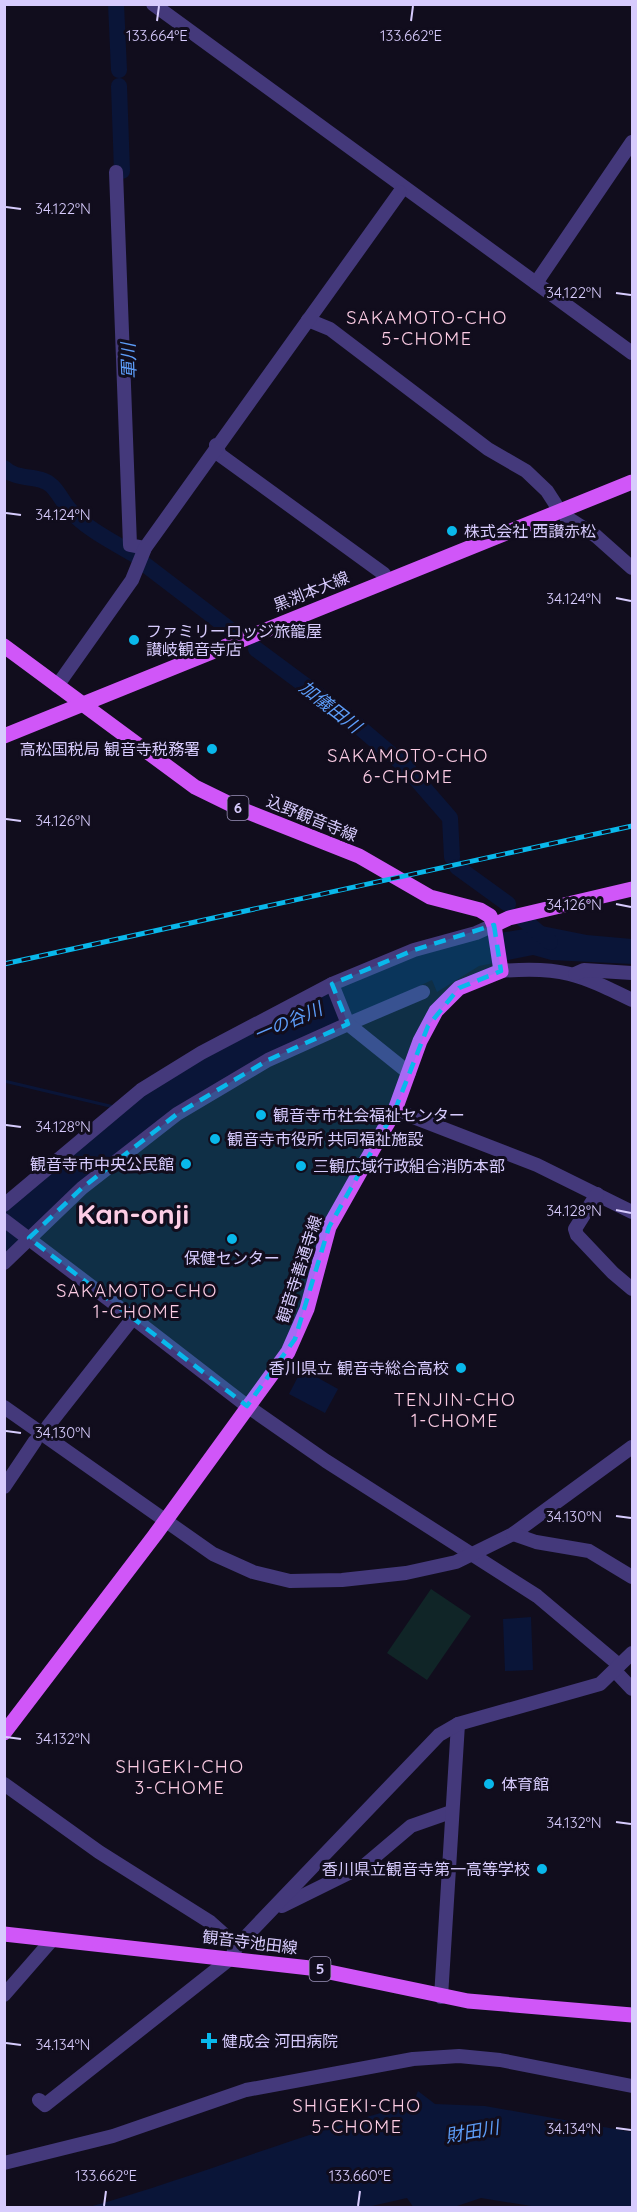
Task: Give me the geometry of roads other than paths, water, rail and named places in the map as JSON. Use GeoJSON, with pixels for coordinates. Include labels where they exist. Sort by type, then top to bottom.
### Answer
{"type":"FeatureCollection","features":[{"type":"Feature","properties":{"kind":"main road","name":"黒渕本大線"},"geometry":{"type":"LineString","coordinates":[[4,736],[633,482]]}},
{"type":"Feature","properties":{"kind":"main road","name":"込野観音寺線"},"geometry":{"type":"LineString","coordinates":[[4,646],[195,787],[220,801],[359,856],[430,897],[480,910],[490,916],[495,928]]}},
{"type":"Feature","properties":{"kind":"main road"},"geometry":{"type":"LineString","coordinates":[[501,967],[495,928],[509,918],[633,890]]}},
{"type":"Feature","properties":{"kind":"main road","name":"観音寺善通寺線"},"geometry":{"type":"LineString","coordinates":[[4,1733],[165,1521],[296,1339],[329,1227],[395,1110],[420,1041],[444,1000],[459,988],[501,967]]}},
{"type":"Feature","properties":{"kind":"main road","name":"観音寺池田線"},"geometry":{"type":"LineString","coordinates":[[4,1934],[52,1940],[234,1952],[343,1973],[441,1997],[633,2015]]}},
{"type":"Feature","properties":{"kind":"street"},"geometry":{"type":"LineString","coordinates":[[153,4],[633,353]]}},
{"type":"Feature","properties":{"kind":"street"},"geometry":{"type":"LineString","coordinates":[[536,283],[633,142]]}},
{"type":"Feature","properties":{"kind":"street"},"geometry":{"type":"LineString","coordinates":[[116,172],[130,545],[145,548]]}},
{"type":"Feature","properties":{"kind":"street"},"geometry":{"type":"LineString","coordinates":[[57,686],[132,580],[145,548],[215,453],[216,445],[400,192]]}},
{"type":"Feature","properties":{"kind":"street"},"geometry":{"type":"LineString","coordinates":[[308,320],[330,329],[488,449],[526,471],[547,491],[556,505]]}},
{"type":"Feature","properties":{"kind":"street"},"geometry":{"type":"LineString","coordinates":[[216,445],[220,455],[384,574]]}},
{"type":"Feature","properties":{"kind":"street"},"geometry":{"type":"LineString","coordinates":[[566,517],[596,536],[633,568]]}},
{"type":"Feature","properties":{"kind":"street"},"geometry":{"type":"LineString","coordinates":[[4,1205],[141,1090],[201,1053],[332,984],[414,950],[495,928]]}},
{"type":"Feature","properties":{"kind":"street"},"geometry":{"type":"LineString","coordinates":[[501,967],[536,968],[574,974],[633,1000]]}},
{"type":"Feature","properties":{"kind":"street"},"geometry":{"type":"LineString","coordinates":[[574,974],[584,970],[633,973]]}},
{"type":"Feature","properties":{"kind":"street"},"geometry":{"type":"LineString","coordinates":[[332,984],[348,1024],[409,1073]]}},
{"type":"Feature","properties":{"kind":"street"},"geometry":{"type":"LineString","coordinates":[[4,1263],[82,1188],[177,1113],[268,1060],[423,992]]}},
{"type":"Feature","properties":{"kind":"street"},"geometry":{"type":"LineString","coordinates":[[395,1110],[498,1148],[633,1212]]}},
{"type":"Feature","properties":{"kind":"street"},"geometry":{"type":"LineString","coordinates":[[597,1194],[575,1229],[577,1235],[613,1273],[633,1289]]}},
{"type":"Feature","properties":{"kind":"street"},"geometry":{"type":"LineString","coordinates":[[4,1220],[247,1406],[326,1461],[537,1596],[617,1668],[633,1689]]}},
{"type":"Feature","properties":{"kind":"street"},"geometry":{"type":"LineString","coordinates":[[48,1426],[133,1318]]}},
{"type":"Feature","properties":{"kind":"street"},"geometry":{"type":"LineString","coordinates":[[4,1407],[165,1521],[233,1565],[290,1581],[315,1582],[406,1573],[456,1562],[474,1555],[513,1534],[633,1447]]}},
{"type":"Feature","properties":{"kind":"street"},"geometry":{"type":"LineString","coordinates":[[4,1487],[35,1441]]}},
{"type":"Feature","properties":{"kind":"street"},"geometry":{"type":"LineString","coordinates":[[513,1534],[536,1542],[589,1551],[633,1577]]}},
{"type":"Feature","properties":{"kind":"street"},"geometry":{"type":"LineString","coordinates":[[39,2100],[45,2104],[234,1952],[429,1743],[458,1724],[600,1684],[633,1653]]}},
{"type":"Feature","properties":{"kind":"street"},"geometry":{"type":"LineString","coordinates":[[441,1997],[458,1724]]}},
{"type":"Feature","properties":{"kind":"street"},"geometry":{"type":"LineString","coordinates":[[4,1784],[99,1852],[210,1922],[234,1952]]}},
{"type":"Feature","properties":{"kind":"street"},"geometry":{"type":"LineString","coordinates":[[275,1909],[365,1865],[411,1826],[451,1812]]}},
{"type":"Feature","properties":{"kind":"street"},"geometry":{"type":"LineString","coordinates":[[4,1995],[52,1940]]}},
{"type":"Feature","properties":{"kind":"street"},"geometry":{"type":"LineString","coordinates":[[4,2163],[113,2136],[246,2090],[413,2059],[459,2056],[500,2060],[633,2085]]}},
{"type":"Feature","properties":{"kind":"water","name":"一の谷川"},"geometry":{"type":"Polygon","coordinates":[[[542,926],[587,935],[632,939],[632,964],[551,960],[533,955],[479,966],[437,992],[432,980],[268,1057],[181,1107],[5,1260],[5,1212],[154,1085],[340,987],[413,957],[482,936],[542,926]]]}},
{"type":"Feature","properties":{"kind":"water"},"geometry":{"type":"Polygon","coordinates":[[[302,1369],[338,1389],[325,1413],[289,1394],[302,1369]]]}},
{"type":"Feature","properties":{"kind":"water"},"geometry":{"type":"Polygon","coordinates":[[[531,1617],[533,1670],[505,1671],[503,1619],[531,1617]]]}},
{"type":"Feature","properties":{"kind":"water","name":"財田川"},"geometry":{"type":"Polygon","coordinates":[[[418,2091],[435,2104],[485,2106],[632,2132],[632,2207],[537,2207],[481,2198],[454,2207],[414,2208],[407,2198],[363,2208],[89,2207],[331,2128],[413,2104],[418,2091]]]}},
{"type":"Feature","properties":{"kind":"waterway","name":"軍川"},"geometry":{"type":"LineString","coordinates":[[116,4],[119,70]]}},
{"type":"Feature","properties":{"kind":"waterway","name":"軍川"},"geometry":{"type":"LineString","coordinates":[[119,86],[122,171]]}},
{"type":"Feature","properties":{"kind":"waterway","name":"加儀田川"},"geometry":{"type":"LineString","coordinates":[[4,468],[15,475],[46,482],[83,523],[135,555]]}},
{"type":"Feature","properties":{"kind":"waterway","name":"加儀田川"},"geometry":{"type":"LineString","coordinates":[[143,563],[232,631]]}},
{"type":"Feature","properties":{"kind":"waterway","name":"加儀田川"},"geometry":{"type":"LineString","coordinates":[[256,649],[345,715],[404,765],[450,818],[452,857]]}},
{"type":"Feature","properties":{"kind":"waterway","name":"加儀田川"},"geometry":{"type":"LineString","coordinates":[[457,867],[508,904]]}},
{"type":"Feature","properties":{"kind":"waterway","name":"加儀田川"},"geometry":{"type":"LineString","coordinates":[[524,920],[550,942]]}},
{"type":"Feature","properties":{"kind":"waterway"},"geometry":{"type":"LineString","coordinates":[[4,1081],[114,1107]]}},
{"type":"Feature","properties":{"kind":"railway"},"geometry":{"type":"LineString","coordinates":[[4,964],[632,826]]}},
{"type":"Feature","properties":{"kind":"place","name":"株式会社 西讃赤松"},"geometry":{"type":"Point","coordinates":[452,531]}},
{"type":"Feature","properties":{"kind":"place","name":"ファミリーロッジ旅籠屋 讃岐観音寺店"},"geometry":{"type":"Point","coordinates":[134,640]}},
{"type":"Feature","properties":{"kind":"place","name":"高松国税局 観音寺税務署"},"geometry":{"type":"Point","coordinates":[212,749]}},
{"type":"Feature","properties":{"kind":"place","name":"観音寺市社会福祉センター"},"geometry":{"type":"Point","coordinates":[261,1115]}},
{"type":"Feature","properties":{"kind":"place","name":"観音寺市役所 共同福祉施設"},"geometry":{"type":"Point","coordinates":[215,1139]}},
{"type":"Feature","properties":{"kind":"place","name":"観音寺市中央公民館"},"geometry":{"type":"Point","coordinates":[186,1164]}},
{"type":"Feature","properties":{"kind":"place","name":"三観広域行政組合消防本部"},"geometry":{"type":"Point","coordinates":[301,1166]}},
{"type":"Feature","properties":{"kind":"place","name":"保健センター"},"geometry":{"type":"Point","coordinates":[232,1239]}},
{"type":"Feature","properties":{"kind":"place","name":"香川県立 観音寺総合高校"},"geometry":{"type":"Point","coordinates":[461,1368]}},
{"type":"Feature","properties":{"kind":"place","name":"体育館"},"geometry":{"type":"Point","coordinates":[489,1784]}},
{"type":"Feature","properties":{"kind":"place","name":"香川県立観音寺第一高等学校"},"geometry":{"type":"Point","coordinates":[542,1869]}},
{"type":"Feature","properties":{"kind":"place","name":"健成会 河田病院"},"geometry":{"type":"Point","coordinates":[209,2041]}},
{"type":"Feature","properties":{"kind":"district","name":"SAKAMOTO-CHO 5-CHOME"},"geometry":{"type":"Point","coordinates":[427,328]}},
{"type":"Feature","properties":{"kind":"district","name":"SAKAMOTO-CHO 6-CHOME"},"geometry":{"type":"Point","coordinates":[408,766]}},
{"type":"Feature","properties":{"kind":"district","name":"Kan-onji"},"geometry":{"type":"Point","coordinates":[133,1214]}},
{"type":"Feature","properties":{"kind":"district","name":"SAKAMOTO-CHO 1-CHOME"},"geometry":{"type":"Point","coordinates":[137,1301]}},
{"type":"Feature","properties":{"kind":"district","name":"TENJIN-CHO 1-CHOME"},"geometry":{"type":"Point","coordinates":[455,1410]}},
{"type":"Feature","properties":{"kind":"district","name":"SHIGEKI-CHO 3-CHOME"},"geometry":{"type":"Point","coordinates":[180,1777]}},
{"type":"Feature","properties":{"kind":"district","name":"SHIGEKI-CHO 5-CHOME"},"geometry":{"type":"Point","coordinates":[357,2116]}}]}
